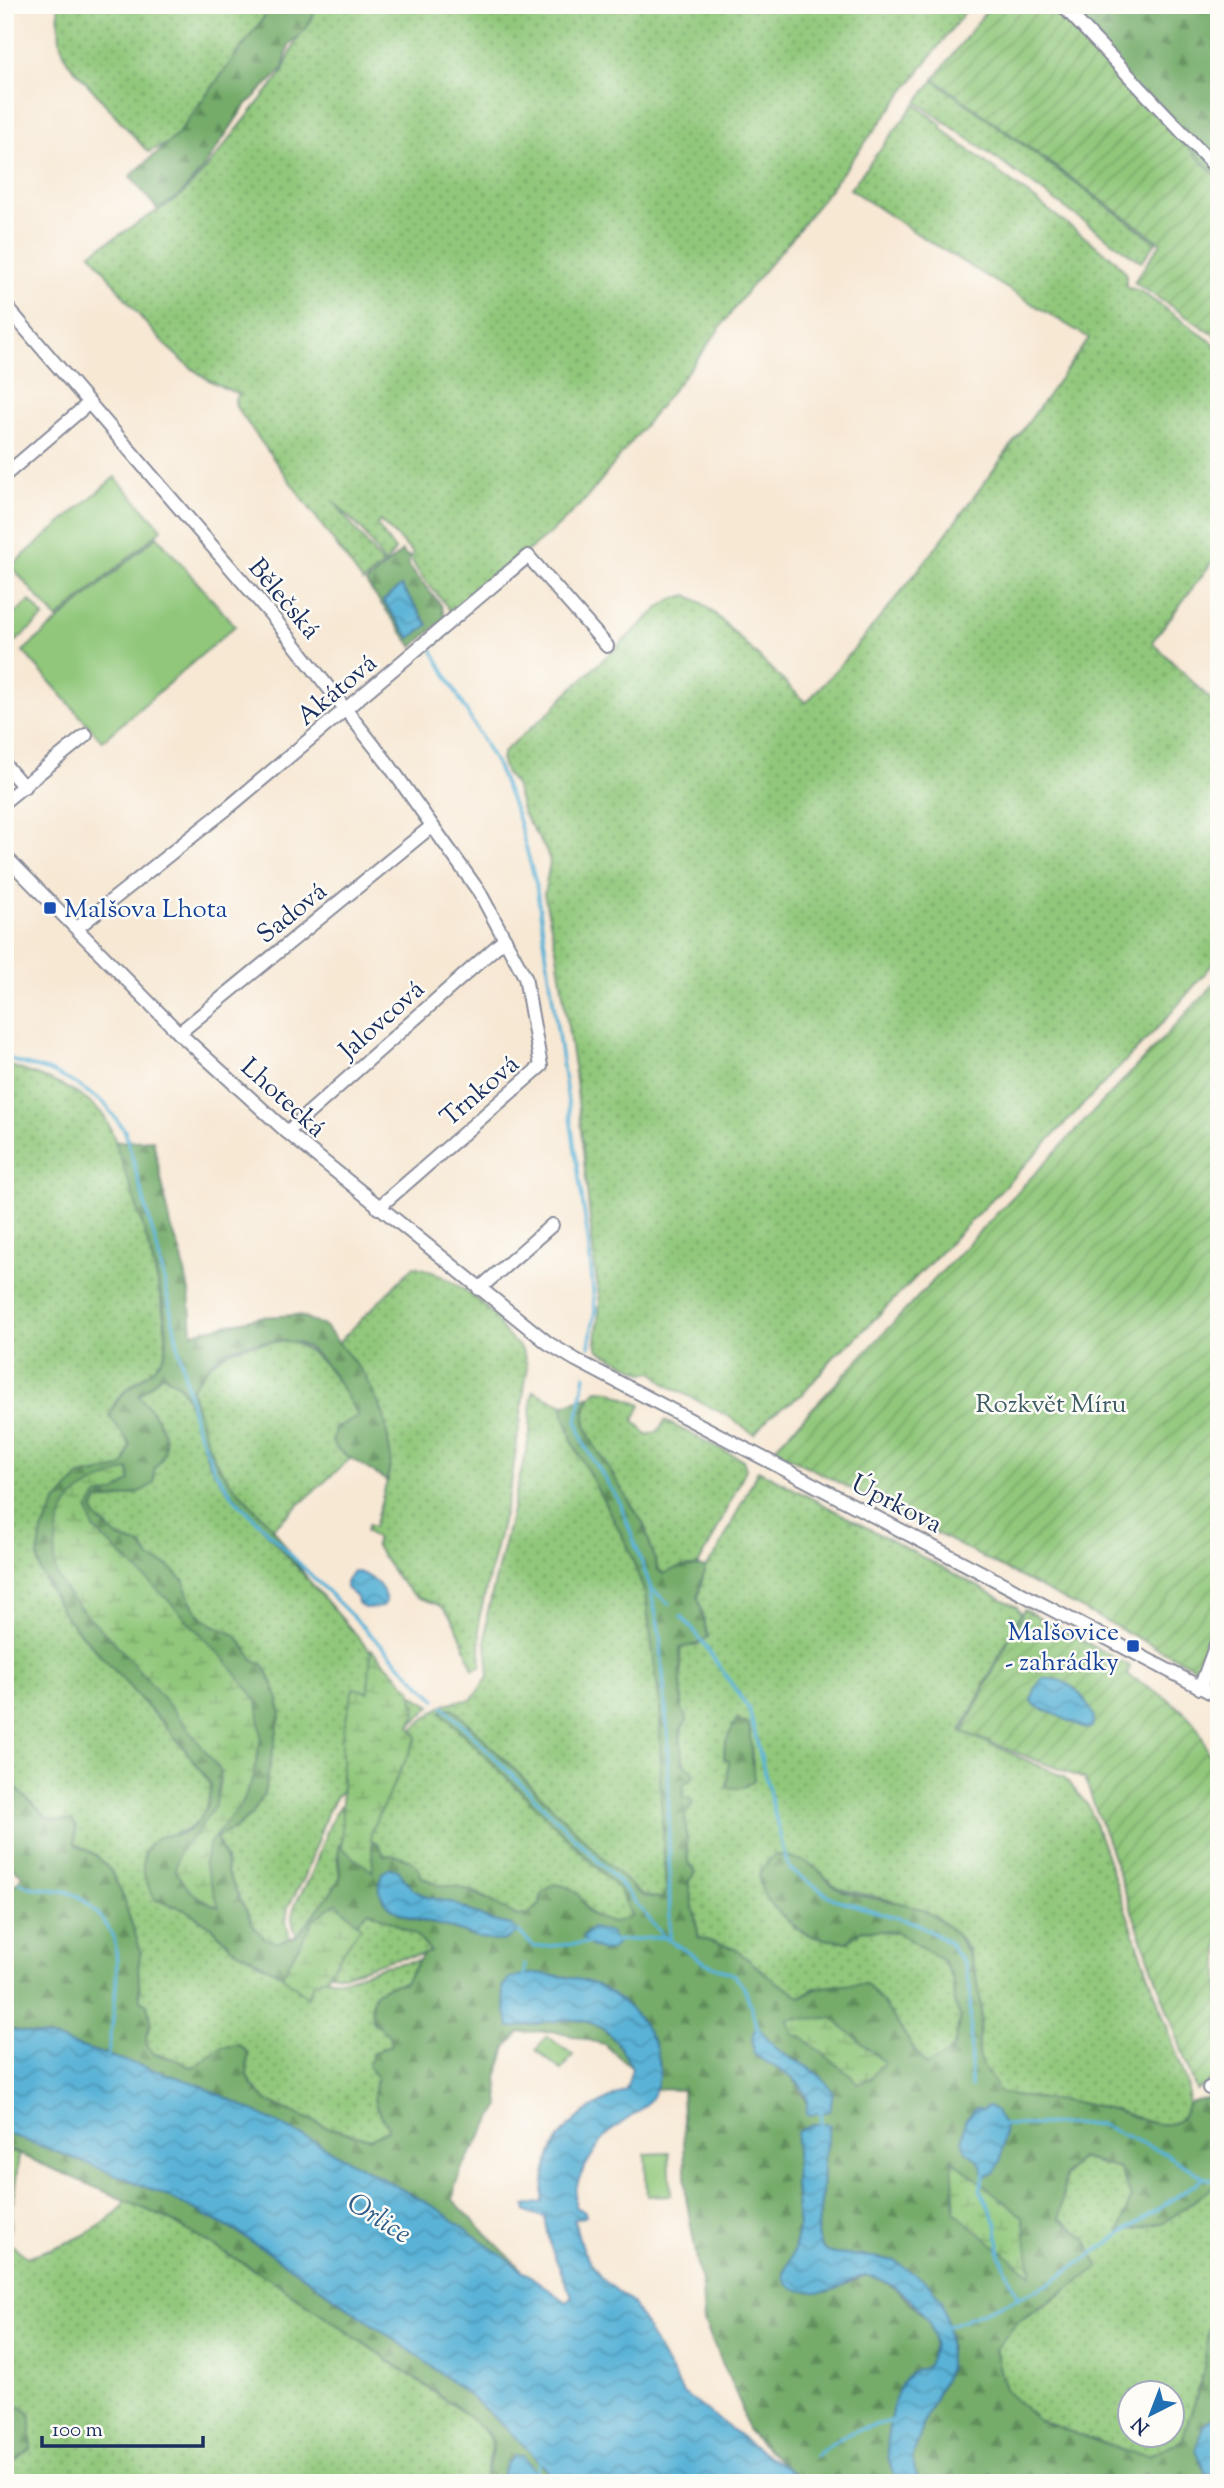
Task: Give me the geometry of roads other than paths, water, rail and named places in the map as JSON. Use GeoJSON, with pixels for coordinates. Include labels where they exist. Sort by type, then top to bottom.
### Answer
{"type":"FeatureCollection","features":[{"type":"Feature","properties":{"kind":"street"},"geometry":{"type":"LineString","coordinates":[[1062,5],[1219,171]]}},
{"type":"Feature","properties":{"kind":"street","name":"Bělečská"},"geometry":{"type":"LineString","coordinates":[[5,305],[273,617],[432,826],[480,893],[505,939]]}},
{"type":"Feature","properties":{"kind":"street"},"geometry":{"type":"LineString","coordinates":[[5,475],[88,404]]}},
{"type":"Feature","properties":{"kind":"street","name":"Akátová"},"geometry":{"type":"LineString","coordinates":[[77,928],[346,710],[528,556],[607,646]]}},
{"type":"Feature","properties":{"kind":"street"},"geometry":{"type":"LineString","coordinates":[[5,802],[86,735]]}},
{"type":"Feature","properties":{"kind":"street"},"geometry":{"type":"LineString","coordinates":[[5,765],[24,787]]}},
{"type":"Feature","properties":{"kind":"street","name":"Sadová"},"geometry":{"type":"LineString","coordinates":[[179,1033],[432,826]]}},
{"type":"Feature","properties":{"kind":"street","name":"Lhotecká"},"geometry":{"type":"LineString","coordinates":[[5,856],[179,1033],[287,1132],[378,1208],[555,1347]]}},
{"type":"Feature","properties":{"kind":"street","name":"Jalovcová"},"geometry":{"type":"LineString","coordinates":[[287,1132],[505,939]]}},
{"type":"Feature","properties":{"kind":"street","name":"Trnková"},"geometry":{"type":"LineString","coordinates":[[378,1208],[541,1066],[525,977],[505,939]]}},
{"type":"Feature","properties":{"kind":"street"},"geometry":{"type":"LineString","coordinates":[[480,1289],[552,1225]]}},
{"type":"Feature","properties":{"kind":"street","name":"Úprkova"},"geometry":{"type":"LineString","coordinates":[[555,1347],[1219,1697]]}},
{"type":"Feature","properties":{"kind":"street"},"geometry":{"type":"LineString","coordinates":[[1200,1688],[1219,1636]]}},
{"type":"Feature","properties":{"kind":"water"},"geometry":{"type":"Polygon","coordinates":[[[401,586],[428,625],[410,638],[383,601],[401,586]]]}},
{"type":"Feature","properties":{"kind":"water"},"geometry":{"type":"Polygon","coordinates":[[[353,1571],[370,1578],[383,1590],[386,1602],[382,1607],[364,1608],[358,1603],[357,1597],[346,1588],[346,1581],[353,1571]]]}},
{"type":"Feature","properties":{"kind":"water"},"geometry":{"type":"Polygon","coordinates":[[[1043,1678],[1068,1684],[1080,1694],[1094,1716],[1092,1727],[1087,1729],[1036,1706],[1031,1700],[1043,1678]]]}},
{"type":"Feature","properties":{"kind":"water"},"geometry":{"type":"Polygon","coordinates":[[[390,1868],[398,1870],[413,1890],[427,1897],[453,1903],[489,1920],[511,1925],[519,1932],[504,1940],[492,1941],[399,1913],[382,1898],[382,1873],[390,1868]]]}},
{"type":"Feature","properties":{"kind":"water"},"geometry":{"type":"Polygon","coordinates":[[[592,1928],[610,1933],[617,1943],[605,1951],[590,1945],[582,1938],[592,1928]]]}},
{"type":"Feature","properties":{"kind":"water","name":"Orlice"},"geometry":{"type":"Polygon","coordinates":[[[535,1973],[583,1981],[612,1994],[638,2018],[648,2033],[656,2048],[659,2065],[658,2082],[651,2098],[606,2137],[579,2180],[575,2207],[585,2212],[586,2216],[574,2220],[582,2249],[601,2278],[632,2303],[683,2393],[808,2483],[558,2483],[516,2438],[471,2397],[397,2341],[265,2250],[221,2223],[174,2200],[103,2169],[5,2133],[5,2028],[56,2039],[198,2084],[313,2141],[438,2209],[566,2302],[572,2297],[551,2248],[545,2217],[526,2212],[525,2206],[543,2202],[548,2161],[564,2132],[591,2109],[626,2090],[632,2068],[610,2035],[585,2021],[555,2021],[509,2027],[502,1987],[510,1978],[535,1973]]]}},
{"type":"Feature","properties":{"kind":"water"},"geometry":{"type":"Polygon","coordinates":[[[757,2027],[780,2051],[814,2071],[826,2083],[833,2092],[830,2111],[809,2115],[806,2113],[807,2101],[798,2083],[754,2054],[753,2036],[757,2027]]]}},
{"type":"Feature","properties":{"kind":"water"},"geometry":{"type":"Polygon","coordinates":[[[987,2106],[996,2112],[1005,2125],[1001,2159],[995,2172],[985,2177],[979,2161],[966,2151],[962,2141],[965,2121],[976,2108],[982,2110],[987,2106]]]}},
{"type":"Feature","properties":{"kind":"water"},"geometry":{"type":"Polygon","coordinates":[[[812,2124],[830,2124],[823,2162],[817,2235],[820,2245],[825,2251],[834,2254],[895,2261],[928,2283],[941,2300],[948,2326],[949,2368],[928,2412],[912,2458],[921,2483],[900,2483],[890,2464],[888,2432],[893,2406],[902,2384],[912,2372],[927,2367],[931,2356],[933,2334],[922,2312],[890,2284],[869,2276],[858,2277],[835,2289],[822,2292],[796,2289],[785,2281],[784,2274],[794,2250],[798,2229],[795,2181],[797,2132],[812,2124]]]}},
{"type":"Feature","properties":{"kind":"water"},"geometry":{"type":"Polygon","coordinates":[[[1219,2411],[1219,2483],[1203,2483],[1206,2474],[1196,2449],[1203,2425],[1219,2411]]]}},
{"type":"Feature","properties":{"kind":"water"},"geometry":{"type":"Polygon","coordinates":[[[513,2456],[522,2456],[544,2483],[499,2483],[506,2464],[513,2456]]]}},
{"type":"Feature","properties":{"kind":"waterway"},"geometry":{"type":"LineString","coordinates":[[429,644],[497,766],[517,815],[536,884],[588,1239],[595,1310],[589,1346]]}},
{"type":"Feature","properties":{"kind":"waterway"},"geometry":{"type":"LineString","coordinates":[[5,1056],[50,1071],[76,1084],[104,1103],[125,1131],[158,1252],[195,1423],[215,1471],[235,1499],[436,1700]]}},
{"type":"Feature","properties":{"kind":"waterway"},"geometry":{"type":"LineString","coordinates":[[585,1375],[577,1422],[585,1446],[621,1505],[650,1586],[660,1635],[668,1739],[670,1939]]}},
{"type":"Feature","properties":{"kind":"waterway"},"geometry":{"type":"LineString","coordinates":[[651,1588],[669,1604]]}},
{"type":"Feature","properties":{"kind":"waterway"},"geometry":{"type":"LineString","coordinates":[[681,1616],[749,1709],[786,1860],[791,1870],[834,1899],[918,1924],[949,1943],[964,1963],[970,1989],[971,2087]]}},
{"type":"Feature","properties":{"kind":"waterway"},"geometry":{"type":"LineString","coordinates":[[444,1707],[616,1879],[664,1937],[704,1962],[734,1975],[745,1989],[758,2030]]}},
{"type":"Feature","properties":{"kind":"waterway"},"geometry":{"type":"LineString","coordinates":[[19,1882],[77,1896],[97,1912],[111,1933],[117,1964],[107,2058]]}},
{"type":"Feature","properties":{"kind":"waterway"},"geometry":{"type":"LineString","coordinates":[[519,1932],[534,1947],[589,1943]]}},
{"type":"Feature","properties":{"kind":"waterway"},"geometry":{"type":"LineString","coordinates":[[614,1941],[664,1937]]}},
{"type":"Feature","properties":{"kind":"waterway"},"geometry":{"type":"LineString","coordinates":[[524,1979],[525,1965]]}},
{"type":"Feature","properties":{"kind":"waterway"},"geometry":{"type":"LineString","coordinates":[[820,2109],[821,2126]]}},
{"type":"Feature","properties":{"kind":"waterway"},"geometry":{"type":"LineString","coordinates":[[1003,2125],[1099,2124],[1164,2153],[1205,2178],[1219,2181]]}},
{"type":"Feature","properties":{"kind":"waterway"},"geometry":{"type":"LineString","coordinates":[[946,2327],[1018,2298],[1000,2255],[996,2222],[980,2189],[985,2174]]}},
{"type":"Feature","properties":{"kind":"waterway"},"geometry":{"type":"LineString","coordinates":[[1018,2298],[1048,2284],[1204,2178]]}},
{"type":"Feature","properties":{"kind":"waterway"},"geometry":{"type":"LineString","coordinates":[[815,2456],[851,2433],[891,2421]]}},
{"type":"Feature","properties":{"kind":"waterway"},"geometry":{"type":"LineString","coordinates":[[530,2483],[541,2459]]}},
{"type":"Feature","properties":{"kind":"place","name":"Malšova Lhota"},"geometry":{"type":"Point","coordinates":[50,908]}},
{"type":"Feature","properties":{"kind":"place","name":"Malšovice - zahrádky"},"geometry":{"type":"Point","coordinates":[1133,1646]}},
{"type":"Feature","properties":{"kind":"park label","name":"Rozkvět Míru"},"geometry":{"type":"Point","coordinates":[1051,1403]}}]}
